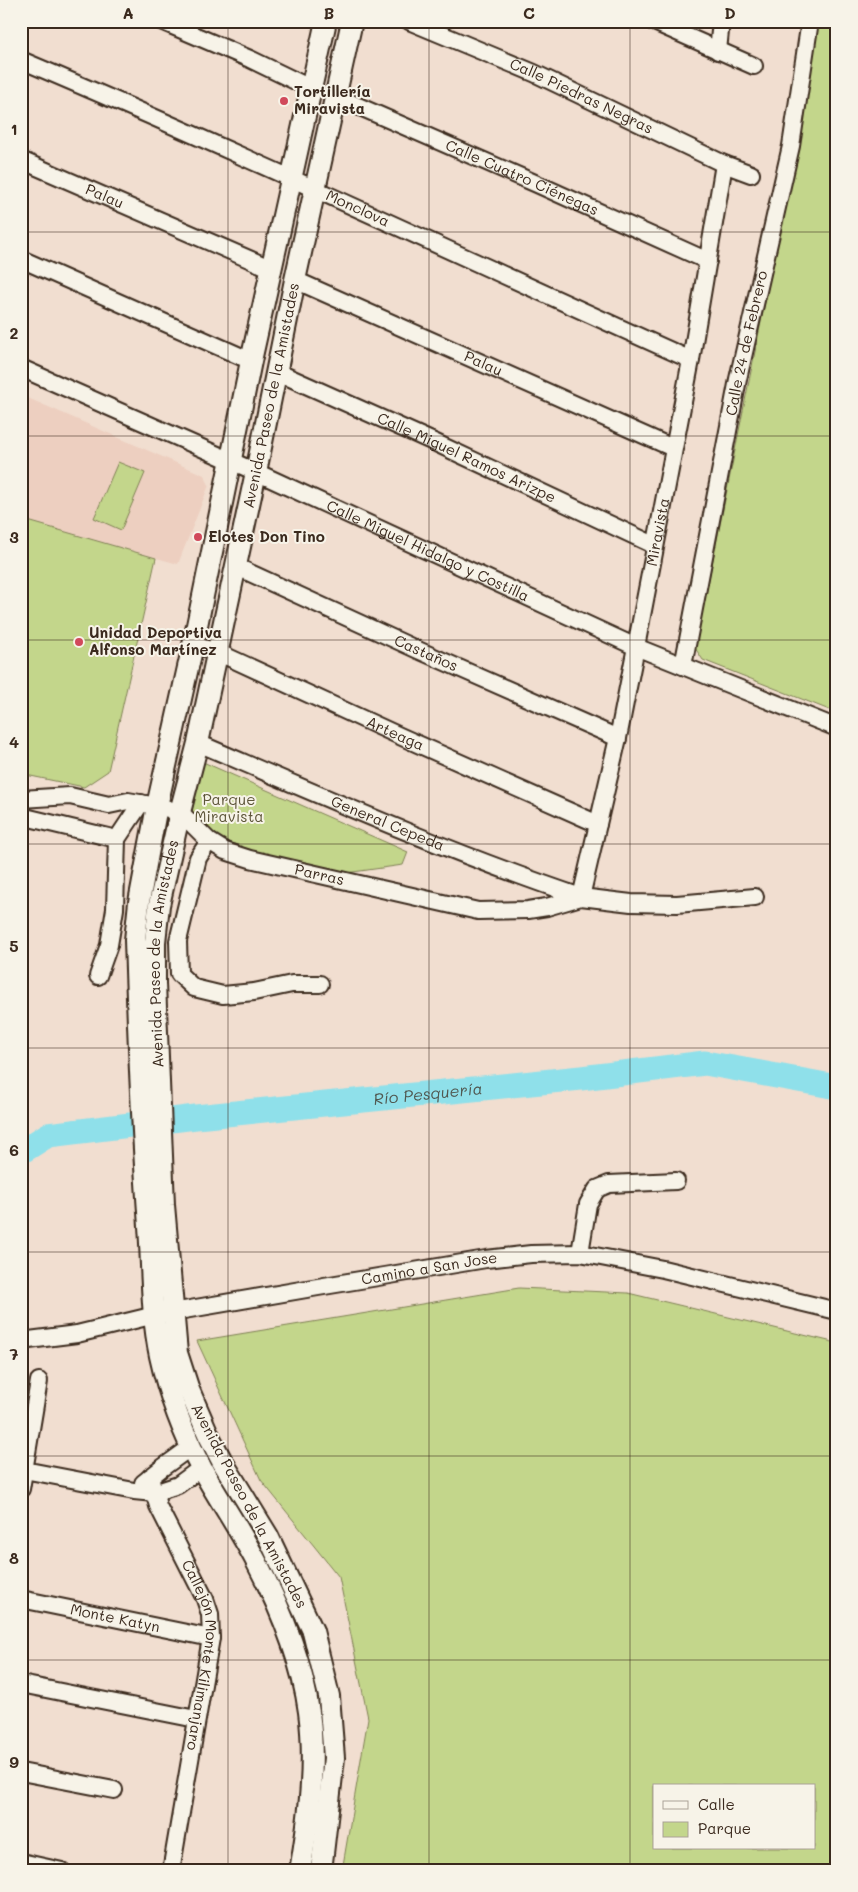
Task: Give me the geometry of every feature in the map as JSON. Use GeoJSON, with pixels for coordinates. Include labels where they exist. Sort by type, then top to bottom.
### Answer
{"type":"FeatureCollection","features":[{"type":"Feature","properties":{"kind":"street"},"geometry":{"type":"LineString","coordinates":[[161,21],[250,59],[312,89]]}},
{"type":"Feature","properties":{"kind":"street","name":"Avenida Paseo de la Amistades"},"geometry":{"type":"LineString","coordinates":[[300,1871],[312,1783],[309,1711],[296,1658],[288,1629],[256,1560],[201,1468],[191,1447],[170,1393],[162,1365],[164,1314],[135,940],[139,902],[147,858],[149,804],[193,645],[251,361],[326,21]]}},
{"type":"Feature","properties":{"kind":"street","name":"Avenida Paseo de la Amistades"},"geometry":{"type":"LineString","coordinates":[[156,1205],[155,958],[159,905],[168,861],[198,743],[295,280],[352,21]]}},
{"type":"Feature","properties":{"kind":"street","name":"Calle Piedras Negras"},"geometry":{"type":"LineString","coordinates":[[409,21],[534,74],[724,164],[751,174]]}},
{"type":"Feature","properties":{"kind":"street"},"geometry":{"type":"LineString","coordinates":[[652,21],[754,66]]}},
{"type":"Feature","properties":{"kind":"street"},"geometry":{"type":"LineString","coordinates":[[718,51],[721,21]]}},
{"type":"Feature","properties":{"kind":"street","name":"Calle 24 de Febrero"},"geometry":{"type":"LineString","coordinates":[[683,666],[738,379],[791,146],[810,21]]}},
{"type":"Feature","properties":{"kind":"street","name":"Monclova"},"geometry":{"type":"LineString","coordinates":[[21,60],[135,108],[691,360]]}},
{"type":"Feature","properties":{"kind":"street","name":"Calle Cuatro Ciénegas"},"geometry":{"type":"LineString","coordinates":[[335,96],[537,184],[708,262]]}},
{"type":"Feature","properties":{"kind":"street","name":"Palau"},"geometry":{"type":"LineString","coordinates":[[21,160],[272,269]]}},
{"type":"Feature","properties":{"kind":"street","name":"Miravista"},"geometry":{"type":"LineString","coordinates":[[581,897],[618,738],[636,647],[654,545],[691,360],[724,164]]}},
{"type":"Feature","properties":{"kind":"street"},"geometry":{"type":"LineString","coordinates":[[21,259],[251,361]]}},
{"type":"Feature","properties":{"kind":"street","name":"Palau"},"geometry":{"type":"LineString","coordinates":[[295,280],[673,448]]}},
{"type":"Feature","properties":{"kind":"street","name":"Calle Miguel Hidalgo y Costilla"},"geometry":{"type":"LineString","coordinates":[[21,368],[256,472],[636,647],[837,728]]}},
{"type":"Feature","properties":{"kind":"street","name":"Calle Miguel Ramos Arizpe"},"geometry":{"type":"LineString","coordinates":[[277,372],[436,443],[654,545]]}},
{"type":"Feature","properties":{"kind":"street","name":"Castaños"},"geometry":{"type":"LineString","coordinates":[[235,566],[418,650],[618,738]]}},
{"type":"Feature","properties":{"kind":"street","name":"Arteaga"},"geometry":{"type":"LineString","coordinates":[[193,645],[217,652],[598,824]]}},
{"type":"Feature","properties":{"kind":"street","name":"General Cepeda"},"geometry":{"type":"LineString","coordinates":[[198,743],[418,838],[581,897]]}},
{"type":"Feature","properties":{"kind":"street"},"geometry":{"type":"LineString","coordinates":[[21,799],[70,796],[110,805],[128,801],[149,804],[180,812]]}},
{"type":"Feature","properties":{"kind":"street"},"geometry":{"type":"LineString","coordinates":[[98,976],[109,945],[115,909],[117,839],[149,804]]}},
{"type":"Feature","properties":{"kind":"street","name":"Parras"},"geometry":{"type":"LineString","coordinates":[[180,812],[209,841],[225,851],[250,859],[478,911],[528,910],[547,907],[581,897],[631,903],[677,904],[755,898]]}},
{"type":"Feature","properties":{"kind":"street"},"geometry":{"type":"LineString","coordinates":[[21,816],[117,839]]}},
{"type":"Feature","properties":{"kind":"street"},"geometry":{"type":"LineString","coordinates":[[209,841],[198,858],[178,941],[180,974],[194,988],[223,995],[254,992],[292,984],[320,984]]}},
{"type":"Feature","properties":{"kind":"street"},"geometry":{"type":"LineString","coordinates":[[580,1253],[588,1204],[597,1189],[609,1184],[676,1181]]}},
{"type":"Feature","properties":{"kind":"street","name":"Camino a San Jose"},"geometry":{"type":"LineString","coordinates":[[21,1341],[77,1334],[164,1314],[486,1259],[531,1254],[580,1253],[836,1306]]}},
{"type":"Feature","properties":{"kind":"street","name":"Avenida Paseo de la Amistades"},"geometry":{"type":"LineString","coordinates":[[164,1314],[189,1390],[222,1461],[268,1536],[313,1631],[329,1696],[334,1758],[321,1871]]}},
{"type":"Feature","properties":{"kind":"street"},"geometry":{"type":"LineString","coordinates":[[21,1489],[27,1414],[39,1381]]}},
{"type":"Feature","properties":{"kind":"street"},"geometry":{"type":"LineString","coordinates":[[134,1492],[150,1477],[191,1447]]}},
{"type":"Feature","properties":{"kind":"street"},"geometry":{"type":"LineString","coordinates":[[24,1470],[134,1492],[154,1493],[178,1485],[201,1468]]}},
{"type":"Feature","properties":{"kind":"street","name":"Callejón Monte Kilimanjaro"},"geometry":{"type":"LineString","coordinates":[[150,1477],[161,1513],[205,1599],[210,1614],[210,1638],[171,1871]]}},
{"type":"Feature","properties":{"kind":"street","name":"Monte Katyn"},"geometry":{"type":"LineString","coordinates":[[21,1599],[210,1638]]}},
{"type":"Feature","properties":{"kind":"street"},"geometry":{"type":"LineString","coordinates":[[21,1684],[196,1719]]}},
{"type":"Feature","properties":{"kind":"street"},"geometry":{"type":"LineString","coordinates":[[21,1772],[114,1790]]}},
{"type":"Feature","properties":{"kind":"street"},"geometry":{"type":"LineString","coordinates":[[21,1862],[62,1871]]}},
{"type":"Feature","properties":{"kind":"shaded area"},"geometry":{"type":"Polygon","coordinates":[[[21,395],[204,475],[209,485],[178,564],[21,520],[21,395]]]}},
{"type":"Feature","properties":{"kind":"green space"},"geometry":{"type":"Polygon","coordinates":[[[815,21],[837,21],[837,713],[703,660],[695,648],[794,159],[815,21]]]}},
{"type":"Feature","properties":{"kind":"green space"},"geometry":{"type":"Polygon","coordinates":[[[118,462],[145,473],[121,530],[94,518],[118,462]]]}},
{"type":"Feature","properties":{"kind":"green space","name":"Unidad Deportiva Alfonso Martínez"},"geometry":{"type":"Polygon","coordinates":[[[21,519],[156,558],[108,771],[84,787],[21,774],[21,519]]]}},
{"type":"Feature","properties":{"kind":"green space","name":"Parque Miravista"},"geometry":{"type":"Polygon","coordinates":[[[203,762],[408,852],[403,865],[346,873],[277,859],[188,828],[203,762]]]}},
{"type":"Feature","properties":{"kind":"green space"},"geometry":{"type":"Polygon","coordinates":[[[519,1288],[628,1293],[837,1343],[837,1871],[342,1871],[368,1718],[339,1577],[261,1480],[197,1341],[519,1288]]]}},
{"type":"Feature","properties":{"kind":"waterway","name":"Río Pesquería"},"geometry":{"type":"LineString","coordinates":[[21,1152],[48,1135],[196,1117],[581,1078],[705,1063],[837,1087]]}},
{"type":"Feature","properties":{"kind":"place","name":"Tortillería Miravista"},"geometry":{"type":"Point","coordinates":[284,101]}},
{"type":"Feature","properties":{"kind":"place","name":"Elotes Don Tino"},"geometry":{"type":"Point","coordinates":[198,537]}},
{"type":"Feature","properties":{"kind":"place","name":"Unidad Deportiva Alfonso Martínez"},"geometry":{"type":"Point","coordinates":[79,642]}}]}
